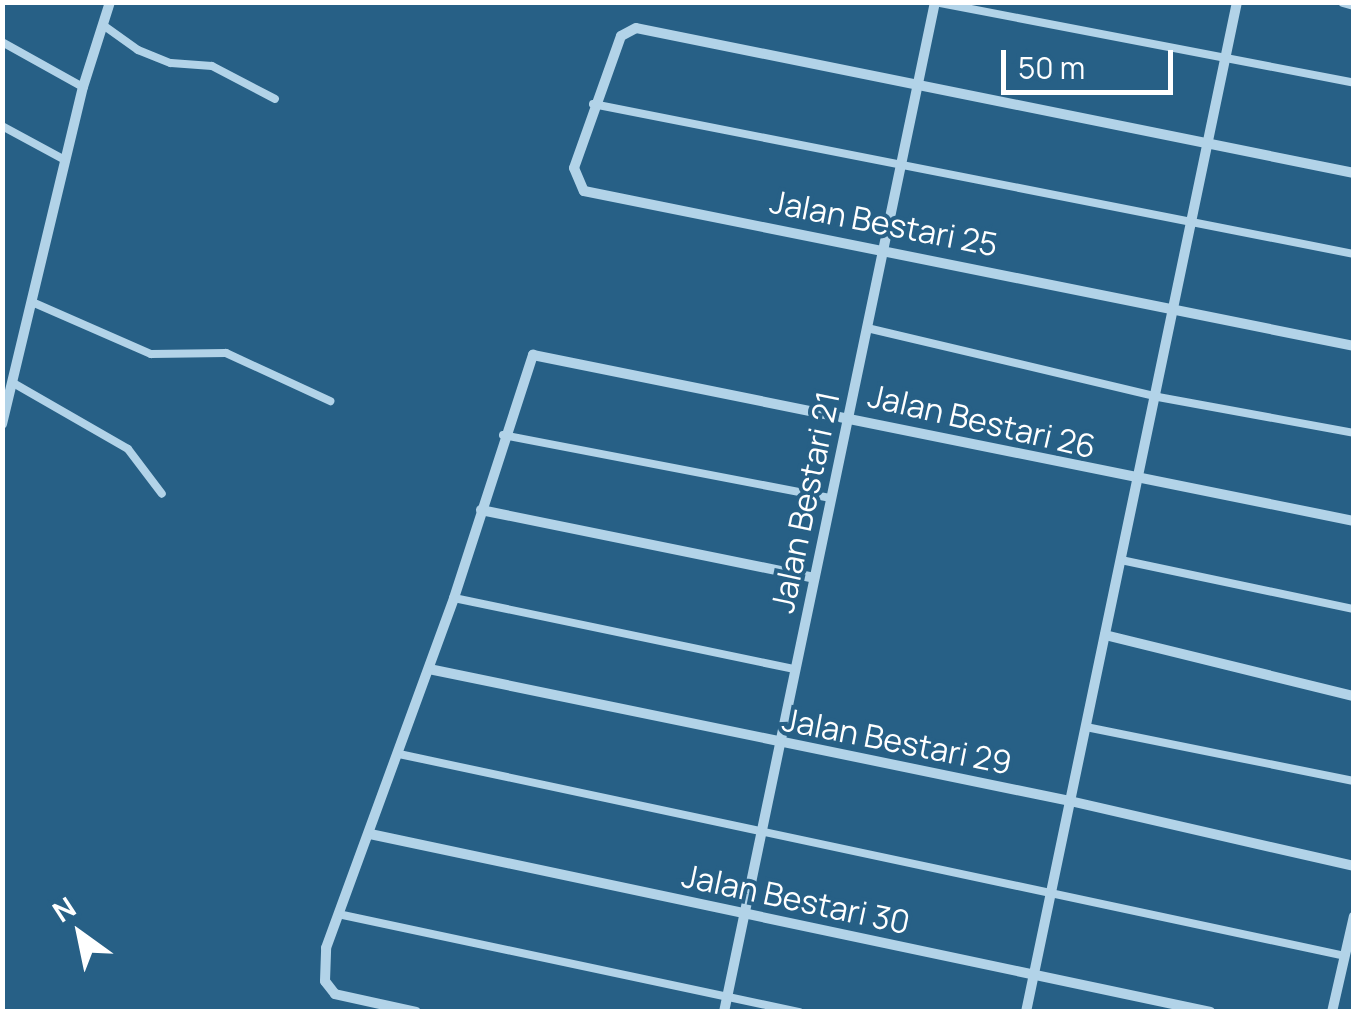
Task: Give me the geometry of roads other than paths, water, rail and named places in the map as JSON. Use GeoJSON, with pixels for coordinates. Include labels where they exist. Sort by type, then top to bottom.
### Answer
{"type":"FeatureCollection","features":[{"type":"Feature","properties":{"kind":"street"},"geometry":{"type":"LineString","coordinates":[[2,424],[83,87],[110,2]]}},
{"type":"Feature","properties":{"kind":"street","name":"Jalan Bestari 21"},"geometry":{"type":"LineString","coordinates":[[724,1012],[935,2]]}},
{"type":"Feature","properties":{"kind":"street"},"geometry":{"type":"LineString","coordinates":[[1026,1012],[1158,396],[1237,2]]}},
{"type":"Feature","properties":{"kind":"street"},"geometry":{"type":"LineString","coordinates":[[1343,2],[1354,5]]}},
{"type":"Feature","properties":{"kind":"street","name":"Jalan Bestari 25"},"geometry":{"type":"LineString","coordinates":[[917,87],[636,28],[621,36],[593,104],[574,168],[584,191],[884,246],[1354,346]]}},
{"type":"Feature","properties":{"kind":"street"},"geometry":{"type":"LineString","coordinates":[[917,87],[1354,173]]}},
{"type":"Feature","properties":{"kind":"street","name":"Jalan Bestari 26"},"geometry":{"type":"LineString","coordinates":[[503,435],[527,362],[541,353],[849,415],[1139,483],[1354,521]]}},
{"type":"Feature","properties":{"kind":"street"},"geometry":{"type":"LineString","coordinates":[[416,1012],[334,994],[325,980],[326,948],[454,598],[503,435]]}},
{"type":"Feature","properties":{"kind":"street"},"geometry":{"type":"LineString","coordinates":[[481,510],[814,578]]}},
{"type":"Feature","properties":{"kind":"street"},"geometry":{"type":"LineString","coordinates":[[1105,636],[1354,696]]}},
{"type":"Feature","properties":{"kind":"street","name":"Jalan Bestari 29"},"geometry":{"type":"LineString","coordinates":[[429,670],[1070,800],[1354,866]]}},
{"type":"Feature","properties":{"kind":"street","name":"Jalan Bestari 30"},"geometry":{"type":"LineString","coordinates":[[370,834],[1210,1012]]}},
{"type":"Feature","properties":{"kind":"street"},"geometry":{"type":"LineString","coordinates":[[1332,1012],[1354,916]]}},
{"type":"Feature","properties":{"kind":"lane"},"geometry":{"type":"LineString","coordinates":[[935,2],[1354,83]]}},
{"type":"Feature","properties":{"kind":"lane"},"geometry":{"type":"LineString","coordinates":[[103,24],[138,50],[171,63],[212,66],[275,99]]}},
{"type":"Feature","properties":{"kind":"lane"},"geometry":{"type":"LineString","coordinates":[[2,42],[83,87]]}},
{"type":"Feature","properties":{"kind":"lane"},"geometry":{"type":"LineString","coordinates":[[593,104],[900,168],[1192,220],[1354,254]]}},
{"type":"Feature","properties":{"kind":"lane"},"geometry":{"type":"LineString","coordinates":[[2,126],[65,160]]}},
{"type":"Feature","properties":{"kind":"lane"},"geometry":{"type":"LineString","coordinates":[[32,302],[151,354],[226,353],[330,401]]}},
{"type":"Feature","properties":{"kind":"lane"},"geometry":{"type":"LineString","coordinates":[[867,328],[1158,396],[1354,432]]}},
{"type":"Feature","properties":{"kind":"lane"},"geometry":{"type":"LineString","coordinates":[[14,384],[128,449],[162,494]]}},
{"type":"Feature","properties":{"kind":"lane"},"geometry":{"type":"LineString","coordinates":[[503,435],[831,498]]}},
{"type":"Feature","properties":{"kind":"lane"},"geometry":{"type":"LineString","coordinates":[[1121,560],[1354,609]]}},
{"type":"Feature","properties":{"kind":"lane"},"geometry":{"type":"LineString","coordinates":[[454,598],[794,669]]}},
{"type":"Feature","properties":{"kind":"lane"},"geometry":{"type":"LineString","coordinates":[[1086,727],[1354,782]]}},
{"type":"Feature","properties":{"kind":"lane"},"geometry":{"type":"LineString","coordinates":[[398,754],[1344,956]]}},
{"type":"Feature","properties":{"kind":"lane"},"geometry":{"type":"LineString","coordinates":[[338,914],[800,1012]]}}]}
